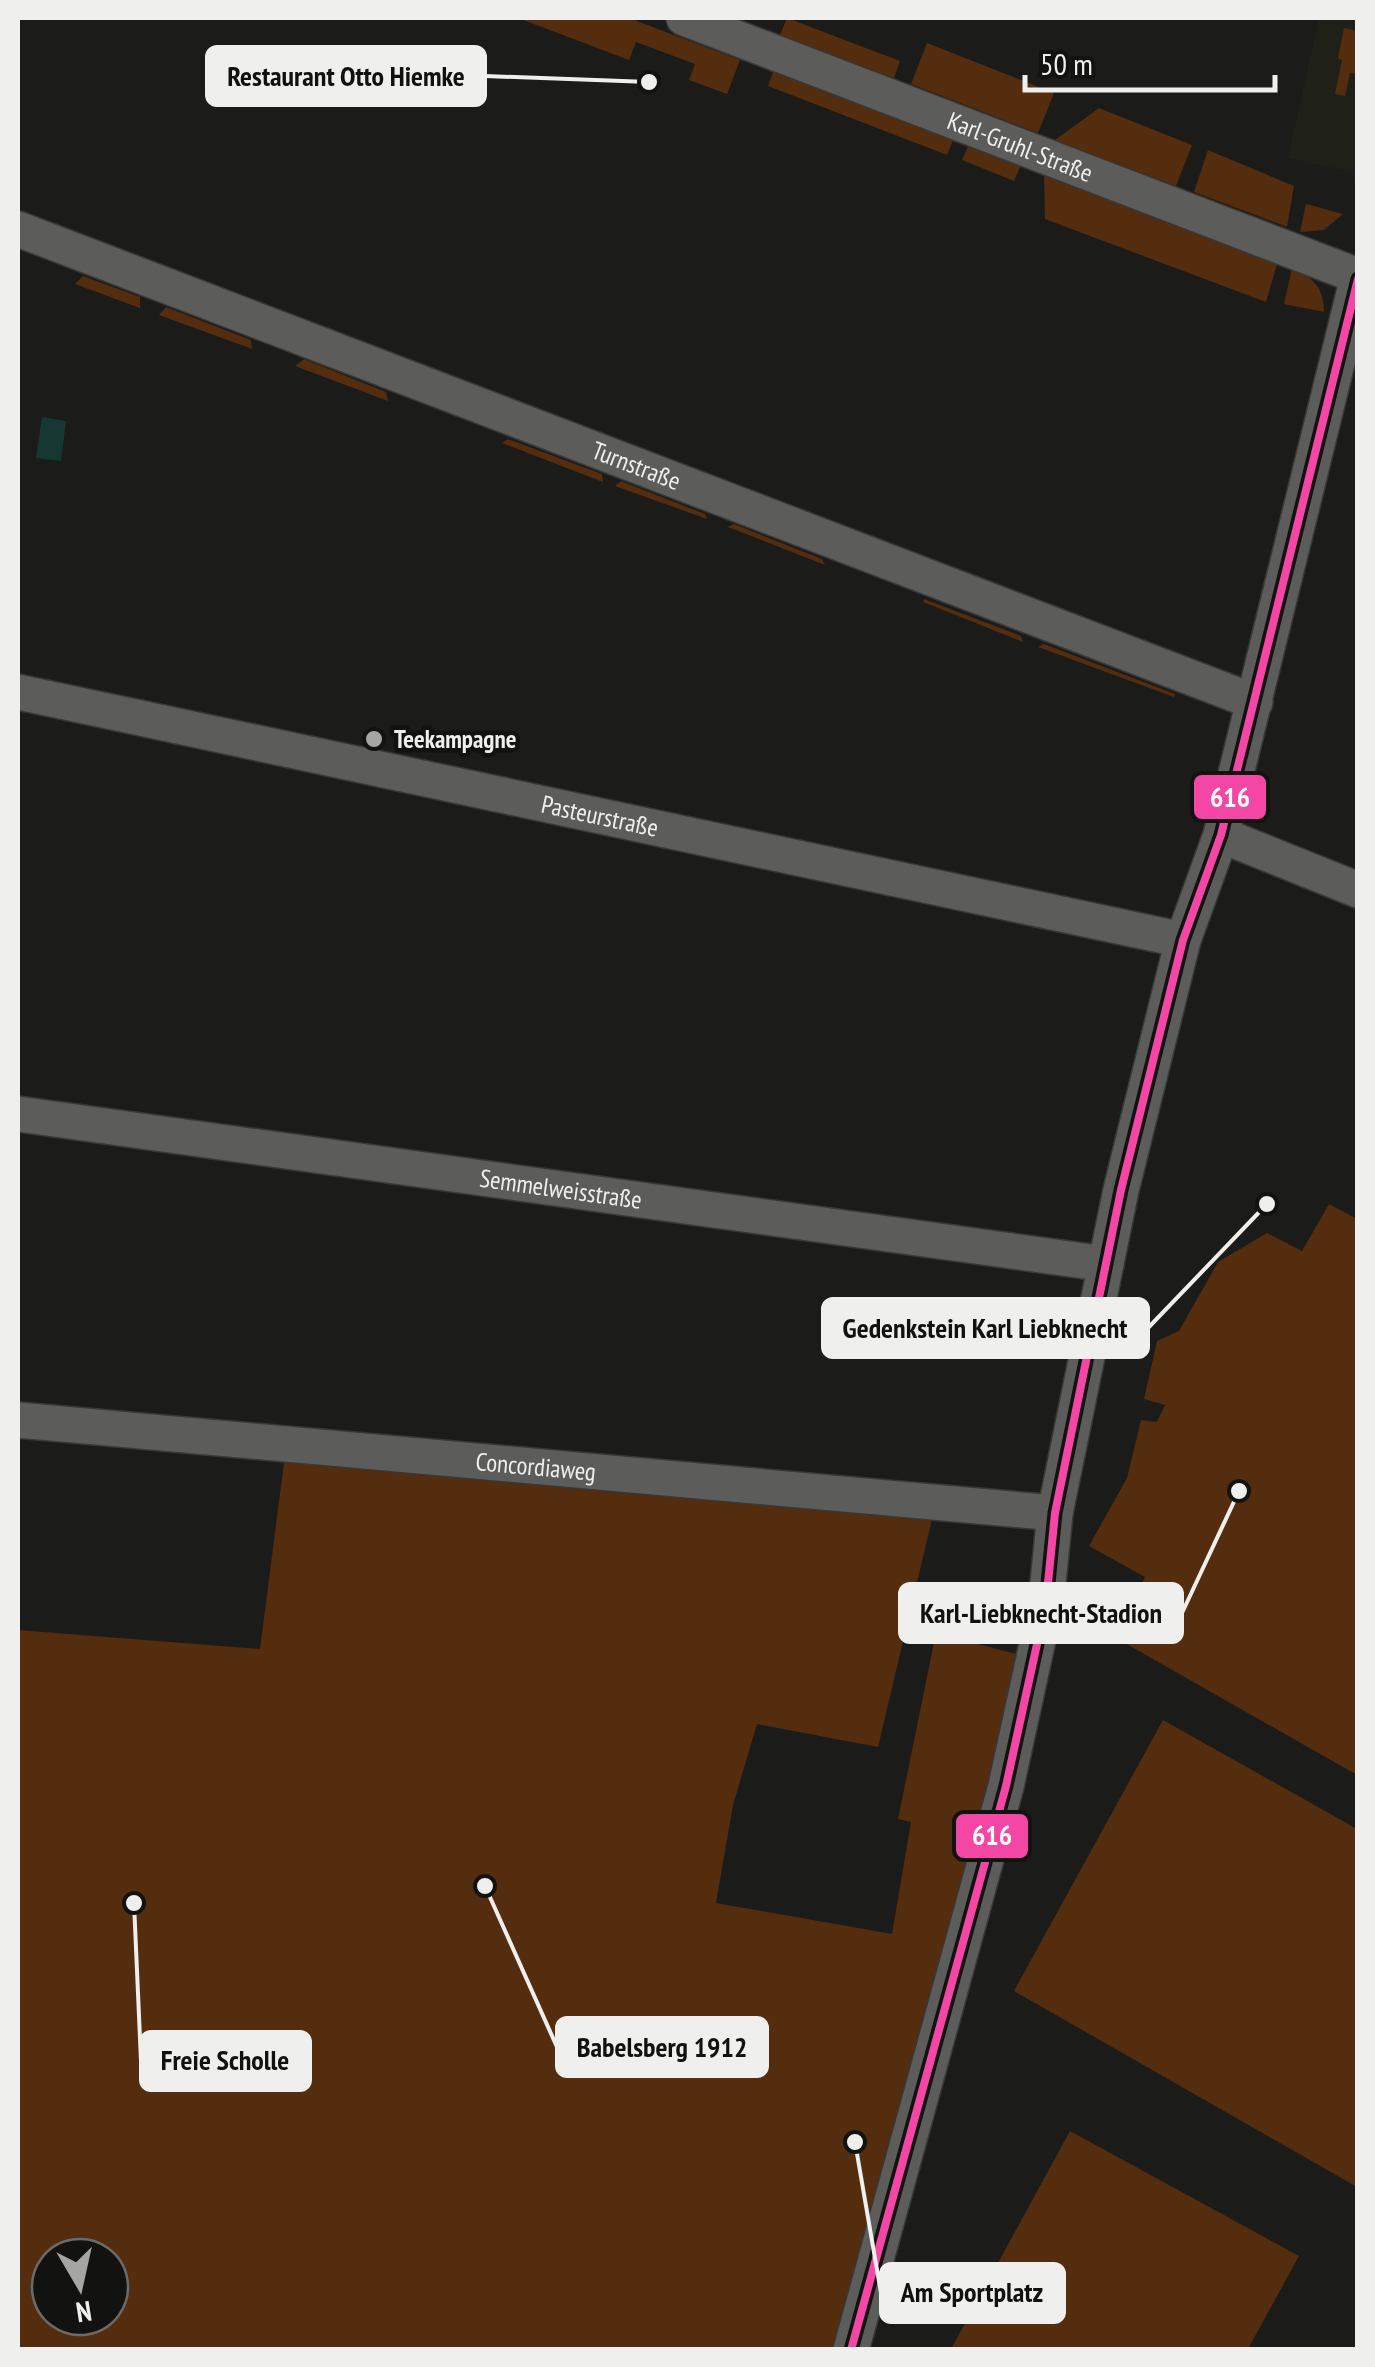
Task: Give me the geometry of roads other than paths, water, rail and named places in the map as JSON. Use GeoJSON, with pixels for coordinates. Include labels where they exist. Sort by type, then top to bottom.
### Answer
{"type":"FeatureCollection","features":[{"type":"Feature","properties":{"kind":"street","name":"Karl-Gruhl-Straße"},"geometry":{"type":"LineString","coordinates":[[684,18],[1358,277]]}},
{"type":"Feature","properties":{"kind":"street","name":"Turnstraße"},"geometry":{"type":"LineString","coordinates":[[18,229],[1255,702]]}},
{"type":"Feature","properties":{"kind":"street"},"geometry":{"type":"LineString","coordinates":[[851,2350],[1006,1786],[1046,1604],[1056,1514],[1106,1264],[1182,940],[1221,835],[1358,277]]}},
{"type":"Feature","properties":{"kind":"street","name":"Pasteurstraße"},"geometry":{"type":"LineString","coordinates":[[18,692],[1182,940]]}},
{"type":"Feature","properties":{"kind":"street"},"geometry":{"type":"LineString","coordinates":[[1221,835],[1358,890]]}},
{"type":"Feature","properties":{"kind":"street","name":"Semmelweisstraße"},"geometry":{"type":"LineString","coordinates":[[18,1114],[1106,1264]]}},
{"type":"Feature","properties":{"kind":"street","name":"Concordiaweg"},"geometry":{"type":"LineString","coordinates":[[18,1420],[1056,1514]]}},
{"type":"Feature","properties":{"kind":"water"},"geometry":{"type":"Polygon","coordinates":[[[42,417],[66,421],[61,461],[36,458],[42,417]]]}},
{"type":"Feature","properties":{"kind":"place","name":"Restaurant Otto Hiemke"},"geometry":{"type":"Point","coordinates":[649,82]}},
{"type":"Feature","properties":{"kind":"place","name":"Teekampagne"},"geometry":{"type":"Point","coordinates":[374,739]}},
{"type":"Feature","properties":{"kind":"place","name":"Gedenkstein Karl Liebknecht"},"geometry":{"type":"Point","coordinates":[1267,1204]}},
{"type":"Feature","properties":{"kind":"place","name":"Karl-Liebknecht-Stadion"},"geometry":{"type":"Point","coordinates":[1239,1491]}},
{"type":"Feature","properties":{"kind":"place","name":"Babelsberg 1912"},"geometry":{"type":"Point","coordinates":[485,1886]}},
{"type":"Feature","properties":{"kind":"place","name":"Freie Scholle"},"geometry":{"type":"Point","coordinates":[134,1903]}},
{"type":"Feature","properties":{"kind":"place","name":"Am Sportplatz"},"geometry":{"type":"Point","coordinates":[855,2142]}}]}
